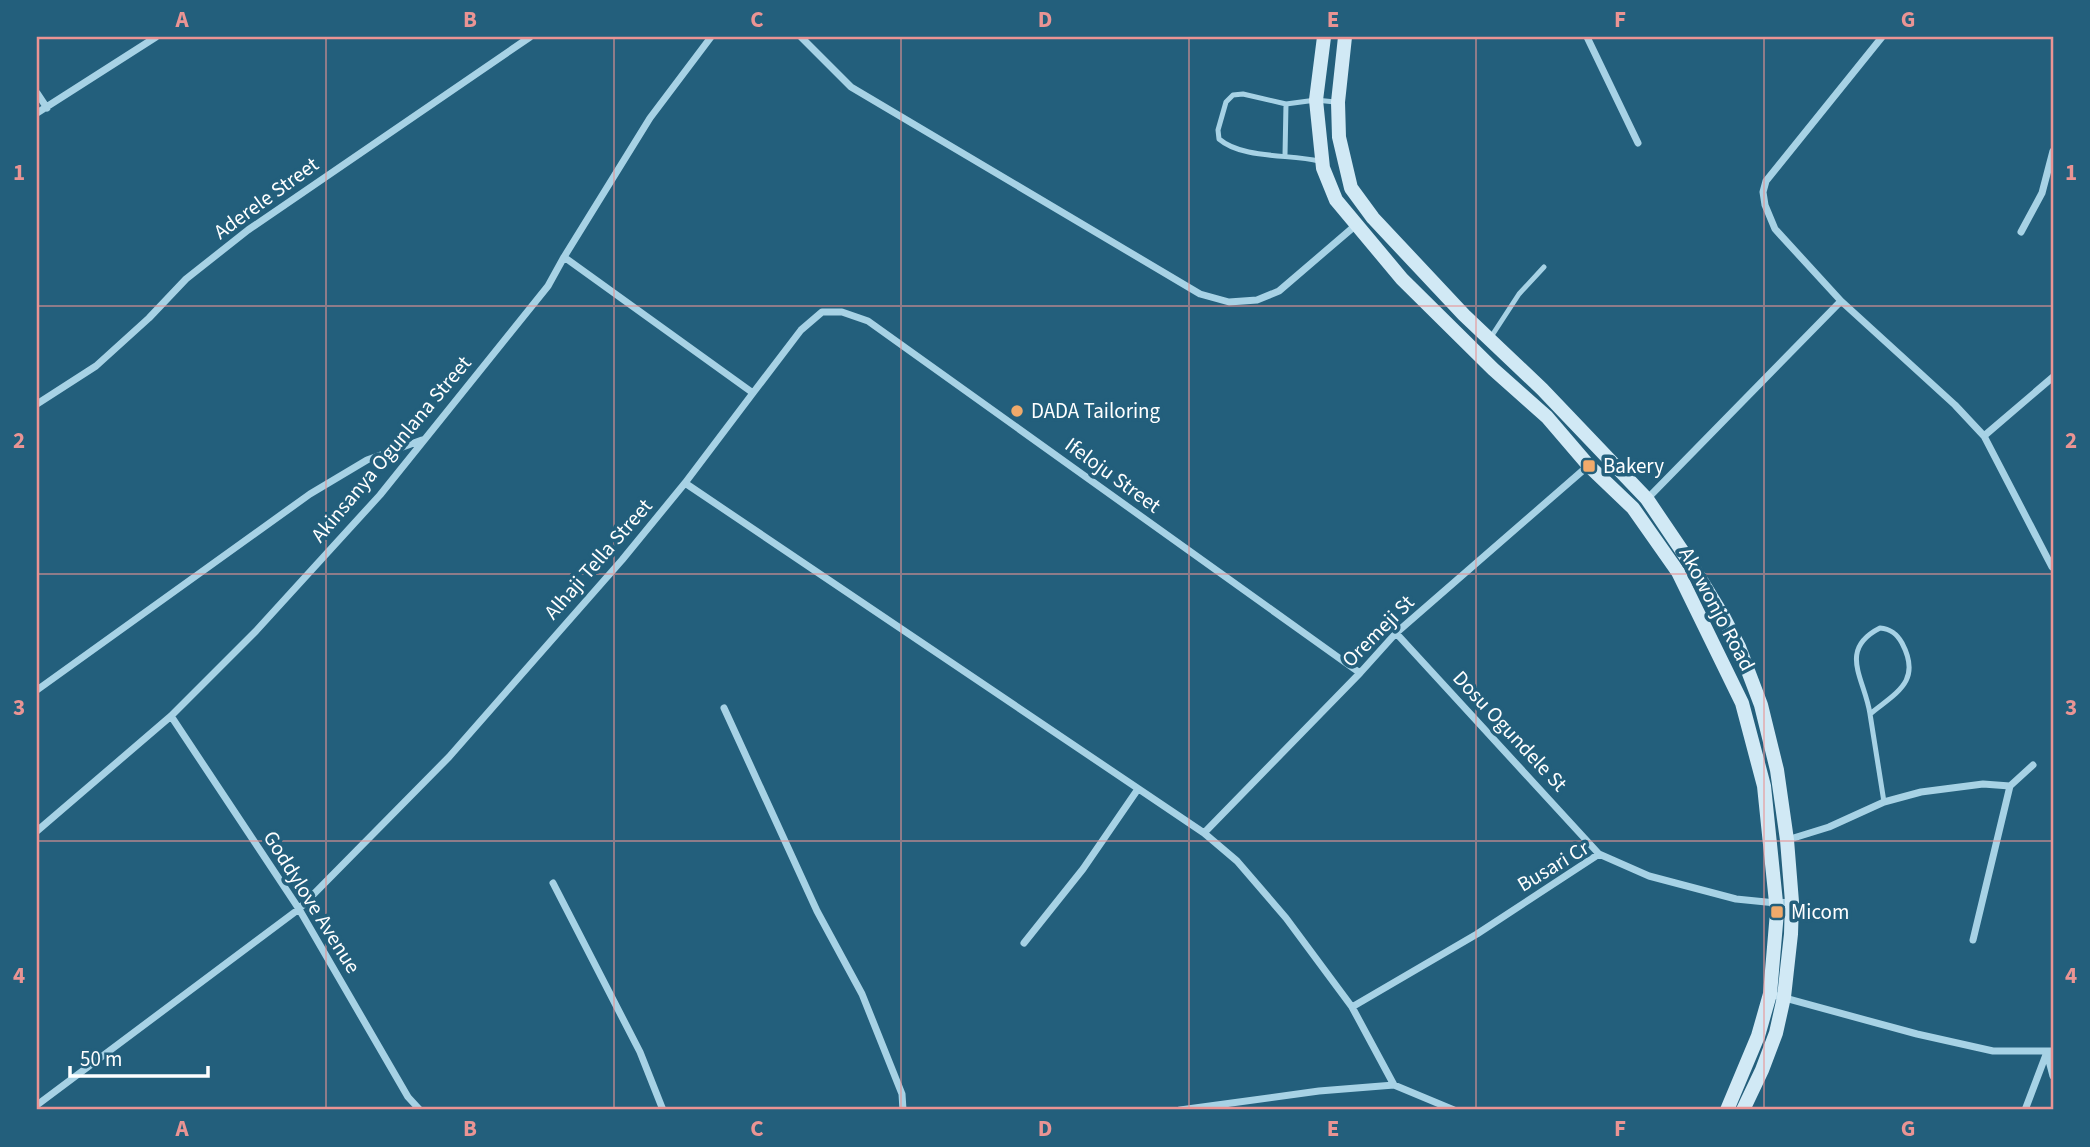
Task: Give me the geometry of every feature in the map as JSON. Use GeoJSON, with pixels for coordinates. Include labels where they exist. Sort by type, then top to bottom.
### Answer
{"type":"FeatureCollection","features":[{"type":"Feature","properties":{"kind":"main road","name":"Akowonjo Road"},"geometry":{"type":"LineString","coordinates":[[1324,37],[1316,100],[1322,162],[1336,200],[1402,279],[1493,369],[1547,417],[1589,466],[1633,509],[1678,572],[1742,703],[1764,786],[1776,903],[1777,995],[1776,1033],[1743,1110]]}},
{"type":"Feature","properties":{"kind":"main road","name":"Akowonjo Road"},"geometry":{"type":"LineString","coordinates":[[1345,37],[1338,102],[1339,136],[1351,188],[1373,218],[1464,315],[1542,389],[1647,499],[1693,566],[1724,618],[1739,647],[1761,705],[1777,770],[1787,840],[1792,902],[1789,962],[1727,1110]]}},
{"type":"Feature","properties":{"kind":"street"},"geometry":{"type":"LineString","coordinates":[[37,113],[156,37]]}},
{"type":"Feature","properties":{"kind":"street","name":"Aderele Street"},"geometry":{"type":"LineString","coordinates":[[37,404],[96,366],[149,318],[186,279],[248,230],[530,37]]}},
{"type":"Feature","properties":{"kind":"street","name":"Akinsanya Ogunlana Street"},"geometry":{"type":"LineString","coordinates":[[37,831],[171,716],[256,631],[380,495],[548,286],[650,118],[711,37]]}},
{"type":"Feature","properties":{"kind":"street"},"geometry":{"type":"LineString","coordinates":[[801,37],[851,88],[1200,294],[1229,302],[1257,300],[1279,292],[1356,225]]}},
{"type":"Feature","properties":{"kind":"street"},"geometry":{"type":"LineString","coordinates":[[1587,37],[1638,143]]}},
{"type":"Feature","properties":{"kind":"street"},"geometry":{"type":"LineString","coordinates":[[1882,37],[1766,181],[1763,192],[1765,205],[1774,229],[1841,301],[1955,405],[1984,436],[2053,567]]}},
{"type":"Feature","properties":{"kind":"street"},"geometry":{"type":"LineString","coordinates":[[37,93],[47,108]]}},
{"type":"Feature","properties":{"kind":"street"},"geometry":{"type":"LineString","coordinates":[[2021,232],[2042,193],[2053,151]]}},
{"type":"Feature","properties":{"kind":"street"},"geometry":{"type":"LineString","coordinates":[[564,257],[753,393]]}},
{"type":"Feature","properties":{"kind":"street"},"geometry":{"type":"LineString","coordinates":[[1647,499],[1841,301]]}},
{"type":"Feature","properties":{"kind":"street","name":"Ifeloju Street"},"geometry":{"type":"LineString","coordinates":[[753,393],[802,330],[822,312],[842,312],[868,321],[1360,673]]}},
{"type":"Feature","properties":{"kind":"street"},"geometry":{"type":"LineString","coordinates":[[1984,436],[2053,377]]}},
{"type":"Feature","properties":{"kind":"street","name":"Alhaji Tella Street"},"geometry":{"type":"LineString","coordinates":[[37,1105],[299,909],[449,757],[622,560],[753,393]]}},
{"type":"Feature","properties":{"kind":"street"},"geometry":{"type":"LineString","coordinates":[[37,690],[310,494],[367,460],[425,439]]}},
{"type":"Feature","properties":{"kind":"street","name":"Oremeji St"},"geometry":{"type":"LineString","coordinates":[[1205,833],[1396,633],[1589,466]]}},
{"type":"Feature","properties":{"kind":"street"},"geometry":{"type":"LineString","coordinates":[[685,482],[1205,833],[1237,861],[1286,918],[1352,1007],[1394,1085]]}},
{"type":"Feature","properties":{"kind":"street","name":"Dosu Ogundele St"},"geometry":{"type":"LineString","coordinates":[[1396,633],[1599,854]]}},
{"type":"Feature","properties":{"kind":"street"},"geometry":{"type":"LineString","coordinates":[[724,708],[817,911],[862,994],[902,1094],[903,1110]]}},
{"type":"Feature","properties":{"kind":"street","name":"Goddylove Avenue"},"geometry":{"type":"LineString","coordinates":[[171,716],[299,909],[408,1097],[419,1110]]}},
{"type":"Feature","properties":{"kind":"street"},"geometry":{"type":"LineString","coordinates":[[1973,940],[2010,786],[2033,765]]}},
{"type":"Feature","properties":{"kind":"street"},"geometry":{"type":"LineString","coordinates":[[1787,840],[1829,827],[1884,802],[1922,792],[1983,784],[2010,786]]}},
{"type":"Feature","properties":{"kind":"street"},"geometry":{"type":"LineString","coordinates":[[1024,943],[1083,869],[1138,789]]}},
{"type":"Feature","properties":{"kind":"street","name":"Busari Cr"},"geometry":{"type":"LineString","coordinates":[[1352,1007],[1477,934],[1599,854],[1649,876],[1736,899],[1792,902]]}},
{"type":"Feature","properties":{"kind":"street"},"geometry":{"type":"LineString","coordinates":[[553,883],[640,1052],[663,1110]]}},
{"type":"Feature","properties":{"kind":"street"},"geometry":{"type":"LineString","coordinates":[[1777,995],[1916,1034],[1993,1051],[2050,1052]]}},
{"type":"Feature","properties":{"kind":"street"},"geometry":{"type":"LineString","coordinates":[[2050,1052],[2053,1076]]}},
{"type":"Feature","properties":{"kind":"street"},"geometry":{"type":"LineString","coordinates":[[2025,1110],[2050,1052]]}},
{"type":"Feature","properties":{"kind":"street"},"geometry":{"type":"LineString","coordinates":[[1180,1110],[1319,1091],[1394,1085],[1454,1110]]}},
{"type":"Feature","properties":{"kind":"lane"},"geometry":{"type":"LineString","coordinates":[[1322,162],[1231,148],[1220,139],[1218,130],[1226,102],[1233,95],[1243,94],[1286,104],[1316,100],[1338,102]]}},
{"type":"Feature","properties":{"kind":"lane"},"geometry":{"type":"LineString","coordinates":[[1285,155],[1286,104]]}},
{"type":"Feature","properties":{"kind":"lane"},"geometry":{"type":"LineString","coordinates":[[1490,339],[1520,294],[1544,267]]}},
{"type":"Feature","properties":{"kind":"lane"},"geometry":{"type":"LineString","coordinates":[[1870,715],[1903,687],[1910,674],[1911,666],[1904,647],[1897,635],[1887,629],[1880,628],[1867,635],[1856,651],[1860,678],[1867,695],[1870,715],[1884,802]]}},
{"type":"Feature","properties":{"kind":"place","name":"DADA Tailoring"},"geometry":{"type":"Point","coordinates":[1017,411]}},
{"type":"Feature","properties":{"kind":"place","name":"Bakery"},"geometry":{"type":"Point","coordinates":[1589,466]}},
{"type":"Feature","properties":{"kind":"place","name":"Micom"},"geometry":{"type":"Point","coordinates":[1777,912]}}]}
